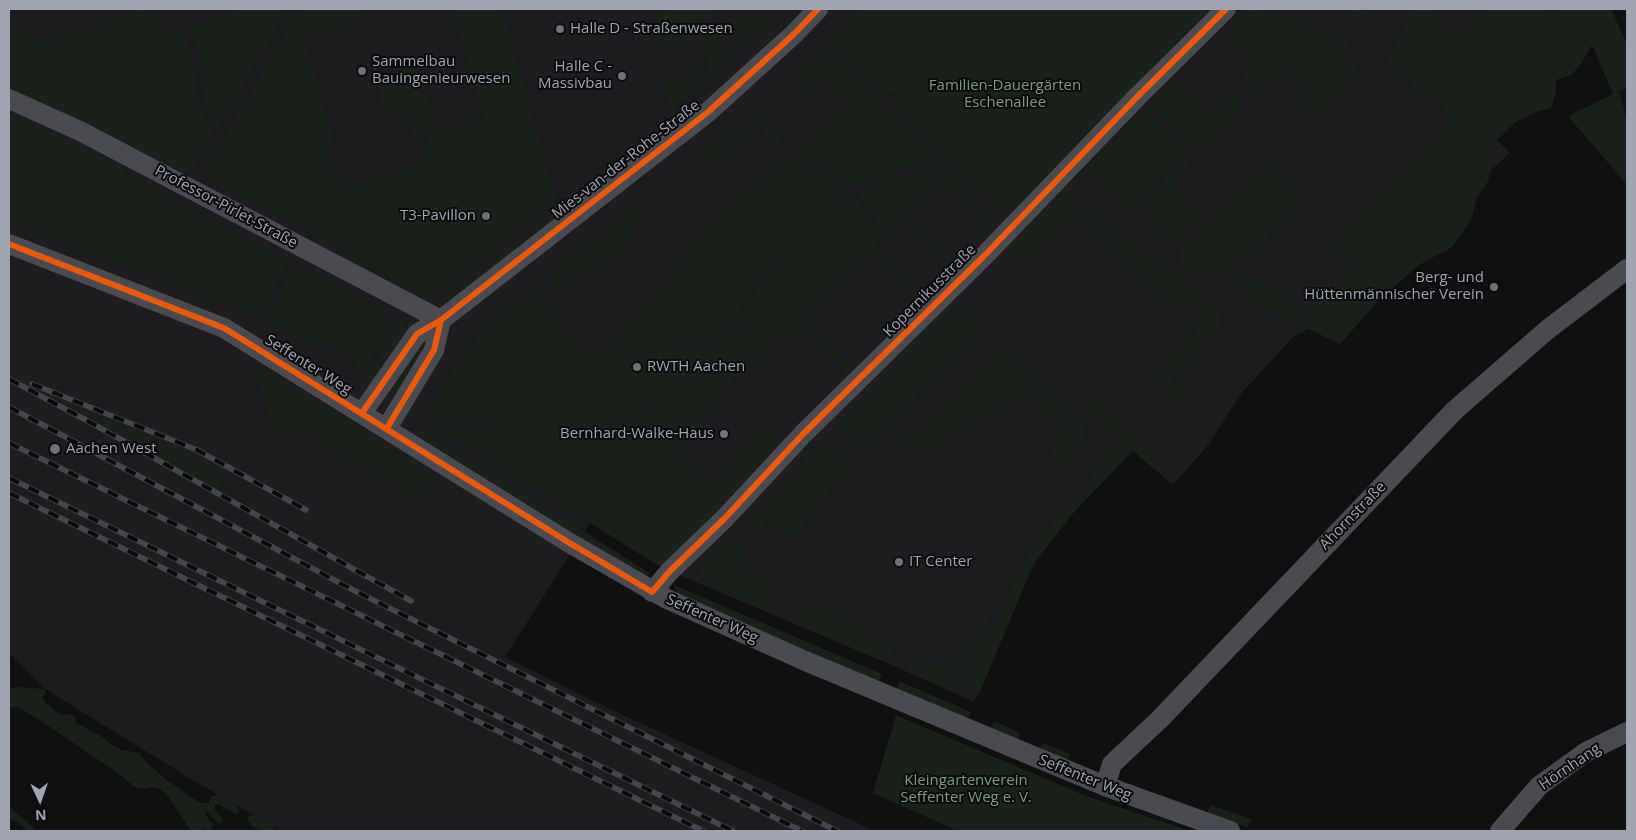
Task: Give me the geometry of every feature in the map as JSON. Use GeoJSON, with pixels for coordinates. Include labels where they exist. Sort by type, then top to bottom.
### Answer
{"type":"FeatureCollection","features":[{"type":"Feature","properties":{"kind":"street","name":"Mies-van-der-Rohe-Straße"},"geometry":{"type":"LineString","coordinates":[[362,413],[417,334],[441,320],[708,112],[794,34],[818,9]]}},
{"type":"Feature","properties":{"kind":"street","name":"Kopernikusstraße"},"geometry":{"type":"LineString","coordinates":[[652,592],[670,571],[725,518],[803,434],[984,256],[1137,97],[1226,9]]}},
{"type":"Feature","properties":{"kind":"street","name":"Professor-Pirlet-Straße"},"geometry":{"type":"LineString","coordinates":[[9,99],[80,131],[441,320]]}},
{"type":"Feature","properties":{"kind":"street","name":"Seffenter Weg"},"geometry":{"type":"LineString","coordinates":[[9,244],[224,328],[568,542],[652,592],[803,660],[1105,786],[1230,831]]}},
{"type":"Feature","properties":{"kind":"street","name":"Ahornstraße"},"geometry":{"type":"LineString","coordinates":[[1105,786],[1112,764],[1177,702],[1455,410],[1547,330],[1627,269]]}},
{"type":"Feature","properties":{"kind":"street"},"geometry":{"type":"LineString","coordinates":[[387,428],[434,350],[441,320]]}},
{"type":"Feature","properties":{"kind":"street","name":"Hörnhang"},"geometry":{"type":"LineString","coordinates":[[1500,831],[1539,786],[1586,752],[1627,732]]}},
{"type":"Feature","properties":{"kind":"shaded area","name":"RWTH Aachen"},"geometry":{"type":"Polygon","coordinates":[[[9,9],[860,9],[827,44],[899,99],[895,108],[1002,214],[1012,213],[1209,9],[1556,9],[1496,70],[1533,106],[1497,140],[1510,153],[1319,323],[1292,338],[1240,395],[1209,444],[1173,485],[1133,451],[1074,512],[1034,563],[974,702],[885,662],[674,573],[590,523],[505,657],[612,710],[875,831],[281,831],[191,779],[45,689],[9,653],[9,9]]]}},
{"type":"Feature","properties":{"kind":"green space"},"geometry":{"type":"Polygon","coordinates":[[[136,9],[147,9],[164,35],[177,26],[182,31],[193,59],[198,101],[213,136],[193,168],[185,172],[63,112],[9,89],[9,21],[24,23],[24,38],[56,38],[75,36],[107,25],[136,9]]]}},
{"type":"Feature","properties":{"kind":"green space"},"geometry":{"type":"Polygon","coordinates":[[[243,9],[290,9],[285,13],[217,129],[204,100],[201,56],[190,28],[243,9]]]}},
{"type":"Feature","properties":{"kind":"green space"},"geometry":{"type":"Polygon","coordinates":[[[306,9],[367,9],[369,15],[302,35],[333,137],[324,162],[328,171],[349,186],[426,162],[426,144],[435,132],[415,137],[405,104],[385,113],[375,76],[417,65],[436,131],[484,118],[453,9],[502,9],[556,200],[432,295],[427,296],[210,178],[207,173],[208,166],[288,29],[296,17],[306,9]]]}},
{"type":"Feature","properties":{"kind":"green space"},"geometry":{"type":"Polygon","coordinates":[[[678,9],[714,9],[715,16],[713,19],[701,20],[656,32],[651,16],[678,9]]]}},
{"type":"Feature","properties":{"kind":"green space","name":"Familien-Dauergärten Eschenallee"},"geometry":{"type":"Polygon","coordinates":[[[860,9],[1209,9],[1011,213],[1001,214],[895,108],[899,99],[891,92],[881,96],[827,44],[860,9]]]}},
{"type":"Feature","properties":{"kind":"green space"},"geometry":{"type":"Polygon","coordinates":[[[1246,9],[1253,9],[1345,40],[1357,71],[1308,119],[1297,107],[1310,94],[1284,70],[1260,94],[1243,76],[1256,63],[1223,32],[1246,9]]]}},
{"type":"Feature","properties":{"kind":"green space"},"geometry":{"type":"Polygon","coordinates":[[[1343,9],[1372,9],[1359,21],[1343,9]]]}},
{"type":"Feature","properties":{"kind":"green space"},"geometry":{"type":"Polygon","coordinates":[[[1414,9],[1434,11],[1456,39],[1491,9],[1544,9],[1551,14],[1556,9],[1614,9],[1612,11],[1627,45],[1627,87],[1619,91],[1627,121],[1627,185],[1568,116],[1613,94],[1592,45],[1581,64],[1571,75],[1556,80],[1556,92],[1551,108],[1536,112],[1508,126],[1489,143],[1489,180],[1477,197],[1471,220],[1452,247],[1419,265],[1381,298],[1340,344],[1246,299],[1240,290],[1239,276],[1243,274],[1282,292],[1307,318],[1355,269],[1329,244],[1452,117],[1435,98],[1429,100],[1387,62],[1414,9]]]}},
{"type":"Feature","properties":{"kind":"green space"},"geometry":{"type":"Polygon","coordinates":[[[754,15],[769,26],[748,46],[729,28],[730,20],[739,16],[754,15]]]}},
{"type":"Feature","properties":{"kind":"green space"},"geometry":{"type":"Polygon","coordinates":[[[696,31],[717,37],[736,52],[671,111],[662,83],[710,70],[701,37],[637,54],[635,48],[696,31]]]}},
{"type":"Feature","properties":{"kind":"green space"},"geometry":{"type":"Polygon","coordinates":[[[820,48],[937,163],[883,173],[856,186],[845,177],[795,154],[850,105],[828,80],[813,93],[794,79],[769,101],[820,48]]]}},
{"type":"Feature","properties":{"kind":"green space"},"geometry":{"type":"Polygon","coordinates":[[[742,64],[745,68],[713,96],[679,123],[675,119],[742,64]]]}},
{"type":"Feature","properties":{"kind":"green space"},"geometry":{"type":"Polygon","coordinates":[[[1174,79],[1212,116],[1234,94],[1245,106],[1200,152],[1149,104],[1174,79]]]}},
{"type":"Feature","properties":{"kind":"green space"},"geometry":{"type":"Polygon","coordinates":[[[1144,110],[1186,148],[1130,207],[1095,175],[1086,184],[1078,177],[1144,110]]]}},
{"type":"Feature","properties":{"kind":"green space"},"geometry":{"type":"Polygon","coordinates":[[[756,112],[783,141],[777,146],[756,124],[709,167],[702,160],[683,176],[680,173],[756,112]]]}},
{"type":"Feature","properties":{"kind":"green space"},"geometry":{"type":"Polygon","coordinates":[[[9,115],[125,169],[124,173],[287,260],[261,319],[9,223],[9,115]]]}},
{"type":"Feature","properties":{"kind":"green space"},"geometry":{"type":"Polygon","coordinates":[[[658,133],[661,137],[573,206],[569,202],[658,133]]]}},
{"type":"Feature","properties":{"kind":"green space"},"geometry":{"type":"Polygon","coordinates":[[[1188,152],[1194,158],[1170,184],[1198,209],[1222,185],[1224,187],[1175,239],[1164,245],[1155,244],[1150,241],[1164,228],[1141,207],[1188,152]]]}},
{"type":"Feature","properties":{"kind":"green space"},"geometry":{"type":"Polygon","coordinates":[[[786,157],[842,182],[850,189],[825,204],[805,222],[756,285],[726,328],[687,344],[665,349],[629,348],[606,341],[687,267],[678,257],[786,157]]]}},
{"type":"Feature","properties":{"kind":"green space"},"geometry":{"type":"Polygon","coordinates":[[[1264,162],[1303,199],[1253,252],[1249,248],[1224,272],[1216,276],[1209,276],[1182,264],[1180,260],[1181,249],[1264,162]]]}},
{"type":"Feature","properties":{"kind":"green space"},"geometry":{"type":"Polygon","coordinates":[[[943,168],[946,172],[885,235],[859,193],[890,179],[943,168]]]}},
{"type":"Feature","properties":{"kind":"green space"},"geometry":{"type":"Polygon","coordinates":[[[949,174],[995,227],[981,240],[977,237],[986,228],[939,183],[949,174]]]}},
{"type":"Feature","properties":{"kind":"green space"},"geometry":{"type":"Polygon","coordinates":[[[1064,192],[1129,243],[1206,293],[1190,310],[1177,296],[1169,304],[1074,211],[1029,256],[1012,263],[998,262],[1064,192]]]}},
{"type":"Feature","properties":{"kind":"green space"},"geometry":{"type":"Polygon","coordinates":[[[853,195],[881,239],[781,343],[755,328],[731,328],[760,286],[805,228],[833,204],[853,195]]]}},
{"type":"Feature","properties":{"kind":"green space"},"geometry":{"type":"Polygon","coordinates":[[[643,201],[649,207],[630,226],[637,233],[591,275],[581,265],[555,289],[546,278],[643,201]]]}},
{"type":"Feature","properties":{"kind":"green space"},"geometry":{"type":"Polygon","coordinates":[[[558,210],[561,215],[456,296],[448,301],[439,303],[558,210]]]}},
{"type":"Feature","properties":{"kind":"green space"},"geometry":{"type":"Polygon","coordinates":[[[909,214],[955,259],[963,251],[968,255],[945,277],[942,273],[951,264],[905,219],[909,214]]]}},
{"type":"Feature","properties":{"kind":"green space"},"geometry":{"type":"Polygon","coordinates":[[[874,249],[920,294],[929,286],[933,290],[911,313],[907,309],[916,300],[869,254],[874,249]]]}},
{"type":"Feature","properties":{"kind":"green space"},"geometry":{"type":"Polygon","coordinates":[[[293,263],[383,311],[386,337],[362,371],[354,367],[357,363],[318,339],[312,347],[269,322],[293,263]]]}},
{"type":"Feature","properties":{"kind":"green space"},"geometry":{"type":"Polygon","coordinates":[[[1042,277],[1053,288],[1049,292],[1040,283],[1004,320],[1014,330],[1011,334],[998,322],[1042,277]]]}},
{"type":"Feature","properties":{"kind":"green space"},"geometry":{"type":"Polygon","coordinates":[[[839,286],[886,330],[894,321],[899,325],[880,345],[877,341],[882,335],[835,290],[839,286]]]}},
{"type":"Feature","properties":{"kind":"green space"},"geometry":{"type":"Polygon","coordinates":[[[529,291],[589,355],[603,343],[630,354],[642,355],[674,352],[718,338],[680,380],[655,400],[633,413],[599,425],[560,432],[524,433],[471,420],[430,413],[452,371],[477,338],[505,309],[529,291]]]}},
{"type":"Feature","properties":{"kind":"green space"},"geometry":{"type":"Polygon","coordinates":[[[1211,302],[1218,313],[1219,329],[1217,332],[1212,331],[1200,348],[1170,380],[1184,394],[1175,403],[1152,381],[1198,333],[1189,323],[1211,302]]]}},
{"type":"Feature","properties":{"kind":"green space"},"geometry":{"type":"Polygon","coordinates":[[[957,303],[982,327],[866,449],[837,425],[957,303]]]}},
{"type":"Feature","properties":{"kind":"green space"},"geometry":{"type":"Polygon","coordinates":[[[402,320],[404,329],[402,338],[377,379],[371,384],[364,379],[392,338],[392,323],[402,320]]]}},
{"type":"Feature","properties":{"kind":"green space"},"geometry":{"type":"Polygon","coordinates":[[[805,321],[851,366],[858,358],[862,362],[842,383],[839,380],[846,371],[800,326],[805,321]]]}},
{"type":"Feature","properties":{"kind":"green space"},"geometry":{"type":"Polygon","coordinates":[[[741,332],[759,334],[775,343],[738,378],[736,376],[716,397],[720,402],[675,448],[712,486],[767,427],[782,442],[662,568],[428,421],[451,421],[511,436],[526,437],[566,436],[595,430],[634,417],[649,409],[693,373],[727,335],[741,332]]]}},
{"type":"Feature","properties":{"kind":"green space"},"geometry":{"type":"Polygon","coordinates":[[[423,339],[430,339],[397,394],[394,393],[392,388],[423,339]]]}},
{"type":"Feature","properties":{"kind":"green space"},"geometry":{"type":"Polygon","coordinates":[[[1004,348],[1039,383],[1023,395],[918,454],[900,438],[910,428],[919,436],[1004,348]]]}},
{"type":"Feature","properties":{"kind":"green space"},"geometry":{"type":"Polygon","coordinates":[[[260,366],[481,507],[478,512],[431,482],[420,499],[307,434],[297,431],[278,434],[274,431],[258,381],[260,366]]]}},
{"type":"Feature","properties":{"kind":"green space"},"geometry":{"type":"Polygon","coordinates":[[[1086,368],[1089,370],[1069,390],[1060,381],[1061,375],[1070,384],[1086,368]]]}},
{"type":"Feature","properties":{"kind":"green space"},"geometry":{"type":"Polygon","coordinates":[[[331,372],[356,387],[355,389],[348,390],[326,379],[331,372]]]}},
{"type":"Feature","properties":{"kind":"green space"},"geometry":{"type":"Polygon","coordinates":[[[1044,387],[1088,431],[1060,466],[1050,458],[1067,427],[1027,398],[1044,387]]]}},
{"type":"Feature","properties":{"kind":"green space"},"geometry":{"type":"Polygon","coordinates":[[[1088,389],[1162,462],[1155,470],[1133,450],[1074,512],[1034,563],[979,694],[966,685],[976,667],[974,648],[1005,613],[999,607],[1012,588],[1015,579],[1012,577],[1046,531],[1121,441],[1078,400],[1088,389]]]}},
{"type":"Feature","properties":{"kind":"green space"},"geometry":{"type":"Polygon","coordinates":[[[82,409],[145,435],[144,437],[172,448],[225,475],[217,488],[82,412],[82,409]]]}},
{"type":"Feature","properties":{"kind":"green space"},"geometry":{"type":"Polygon","coordinates":[[[414,424],[651,574],[636,575],[420,439],[414,433],[412,426],[414,424]]]}},
{"type":"Feature","properties":{"kind":"green space"},"geometry":{"type":"Polygon","coordinates":[[[823,441],[887,487],[883,492],[848,466],[792,540],[767,520],[760,530],[748,519],[823,441]]]}},
{"type":"Feature","properties":{"kind":"green space"},"geometry":{"type":"Polygon","coordinates":[[[731,536],[746,547],[737,561],[779,592],[768,607],[764,609],[722,590],[701,574],[701,568],[731,536]]]}},
{"type":"Feature","properties":{"kind":"green space"},"geometry":{"type":"Polygon","coordinates":[[[674,585],[882,674],[878,682],[681,597],[676,592],[674,585]]]}},
{"type":"Feature","properties":{"kind":"green space"},"geometry":{"type":"Polygon","coordinates":[[[789,600],[809,614],[818,602],[852,624],[854,621],[859,624],[856,629],[869,638],[872,634],[876,637],[872,643],[883,651],[890,642],[895,648],[885,662],[802,627],[803,622],[784,608],[789,600]]]}},
{"type":"Feature","properties":{"kind":"green space"},"geometry":{"type":"Polygon","coordinates":[[[986,614],[991,617],[966,648],[968,667],[965,671],[945,657],[946,653],[954,658],[986,614]]]}},
{"type":"Feature","properties":{"kind":"green space"},"geometry":{"type":"Polygon","coordinates":[[[937,658],[960,674],[948,688],[916,675],[907,665],[913,659],[928,669],[937,658]]]}},
{"type":"Feature","properties":{"kind":"green space"},"geometry":{"type":"Polygon","coordinates":[[[899,681],[971,712],[967,720],[896,690],[899,681]]]}},
{"type":"Feature","properties":{"kind":"green space"},"geometry":{"type":"Polygon","coordinates":[[[16,687],[45,689],[46,694],[43,696],[43,700],[58,713],[63,715],[71,714],[75,718],[76,724],[84,726],[89,731],[99,735],[122,750],[140,753],[145,761],[168,781],[200,803],[209,803],[212,796],[218,795],[236,805],[239,810],[238,814],[219,804],[215,805],[215,811],[223,819],[222,822],[219,824],[207,811],[205,812],[208,819],[214,824],[211,828],[213,831],[206,831],[205,828],[200,831],[191,831],[168,796],[161,789],[152,787],[141,789],[135,787],[115,771],[41,721],[20,708],[9,707],[9,689],[16,687]]]}},
{"type":"Feature","properties":{"kind":"green space","name":"Kleingartenverein Seffenter Weg e. V."},"geometry":{"type":"Polygon","coordinates":[[[896,715],[1086,796],[1190,831],[958,831],[873,793],[896,715]]]}},
{"type":"Feature","properties":{"kind":"green space"},"geometry":{"type":"Polygon","coordinates":[[[994,721],[1020,733],[1017,741],[990,730],[994,721]]]}},
{"type":"Feature","properties":{"kind":"green space"},"geometry":{"type":"Polygon","coordinates":[[[1043,743],[1070,754],[1067,762],[1040,750],[1043,743]]]}},
{"type":"Feature","properties":{"kind":"green space"},"geometry":{"type":"Polygon","coordinates":[[[1211,805],[1251,819],[1248,828],[1207,813],[1211,805]]]}},
{"type":"Feature","properties":{"kind":"green space"},"geometry":{"type":"Polygon","coordinates":[[[9,806],[37,831],[26,831],[22,825],[9,818],[9,806]]]}},
{"type":"Feature","properties":{"kind":"green space"},"geometry":{"type":"Polygon","coordinates":[[[249,815],[257,816],[270,823],[276,831],[262,831],[252,826],[247,819],[249,815]]]}},
{"type":"Feature","properties":{"kind":"railway"},"geometry":{"type":"LineString","coordinates":[[9,379],[411,601]]}},
{"type":"Feature","properties":{"kind":"railway"},"geometry":{"type":"LineString","coordinates":[[32,384],[197,450],[306,510]]}},
{"type":"Feature","properties":{"kind":"railway"},"geometry":{"type":"LineString","coordinates":[[9,407],[353,590],[837,831]]}},
{"type":"Feature","properties":{"kind":"railway"},"geometry":{"type":"LineString","coordinates":[[9,443],[802,831]]}},
{"type":"Feature","properties":{"kind":"railway"},"geometry":{"type":"LineString","coordinates":[[9,478],[733,831]]}},
{"type":"Feature","properties":{"kind":"railway"},"geometry":{"type":"LineString","coordinates":[[9,493],[703,831]]}},
{"type":"Feature","properties":{"kind":"cycle path"},"geometry":{"type":"LineString","coordinates":[[362,413],[417,334],[441,320],[708,112],[794,34],[818,9]]}},
{"type":"Feature","properties":{"kind":"cycle path"},"geometry":{"type":"LineString","coordinates":[[9,244],[224,328],[568,542],[652,592],[670,571],[725,518],[803,434],[984,256],[1137,97],[1226,9]]}},
{"type":"Feature","properties":{"kind":"cycle path"},"geometry":{"type":"LineString","coordinates":[[387,428],[434,350],[441,320]]}},
{"type":"Feature","properties":{"kind":"place","name":"Halle D - Straßenwesen"},"geometry":{"type":"Point","coordinates":[560,29]}},
{"type":"Feature","properties":{"kind":"place","name":"Sammelbau Bauingenieurwesen"},"geometry":{"type":"Point","coordinates":[362,71]}},
{"type":"Feature","properties":{"kind":"place","name":"Halle C - Massivbau"},"geometry":{"type":"Point","coordinates":[622,76]}},
{"type":"Feature","properties":{"kind":"place","name":"T3-Pavillon"},"geometry":{"type":"Point","coordinates":[486,216]}},
{"type":"Feature","properties":{"kind":"place","name":"Berg- und Hüttenmännischer Verein"},"geometry":{"type":"Point","coordinates":[1494,287]}},
{"type":"Feature","properties":{"kind":"place","name":"RWTH Aachen"},"geometry":{"type":"Point","coordinates":[637,367]}},
{"type":"Feature","properties":{"kind":"place","name":"Bernhard-Walke-Haus"},"geometry":{"type":"Point","coordinates":[724,434]}},
{"type":"Feature","properties":{"kind":"place","name":"Aachen West"},"geometry":{"type":"Point","coordinates":[55,449]}},
{"type":"Feature","properties":{"kind":"place","name":"IT Center"},"geometry":{"type":"Point","coordinates":[899,562]}}]}
